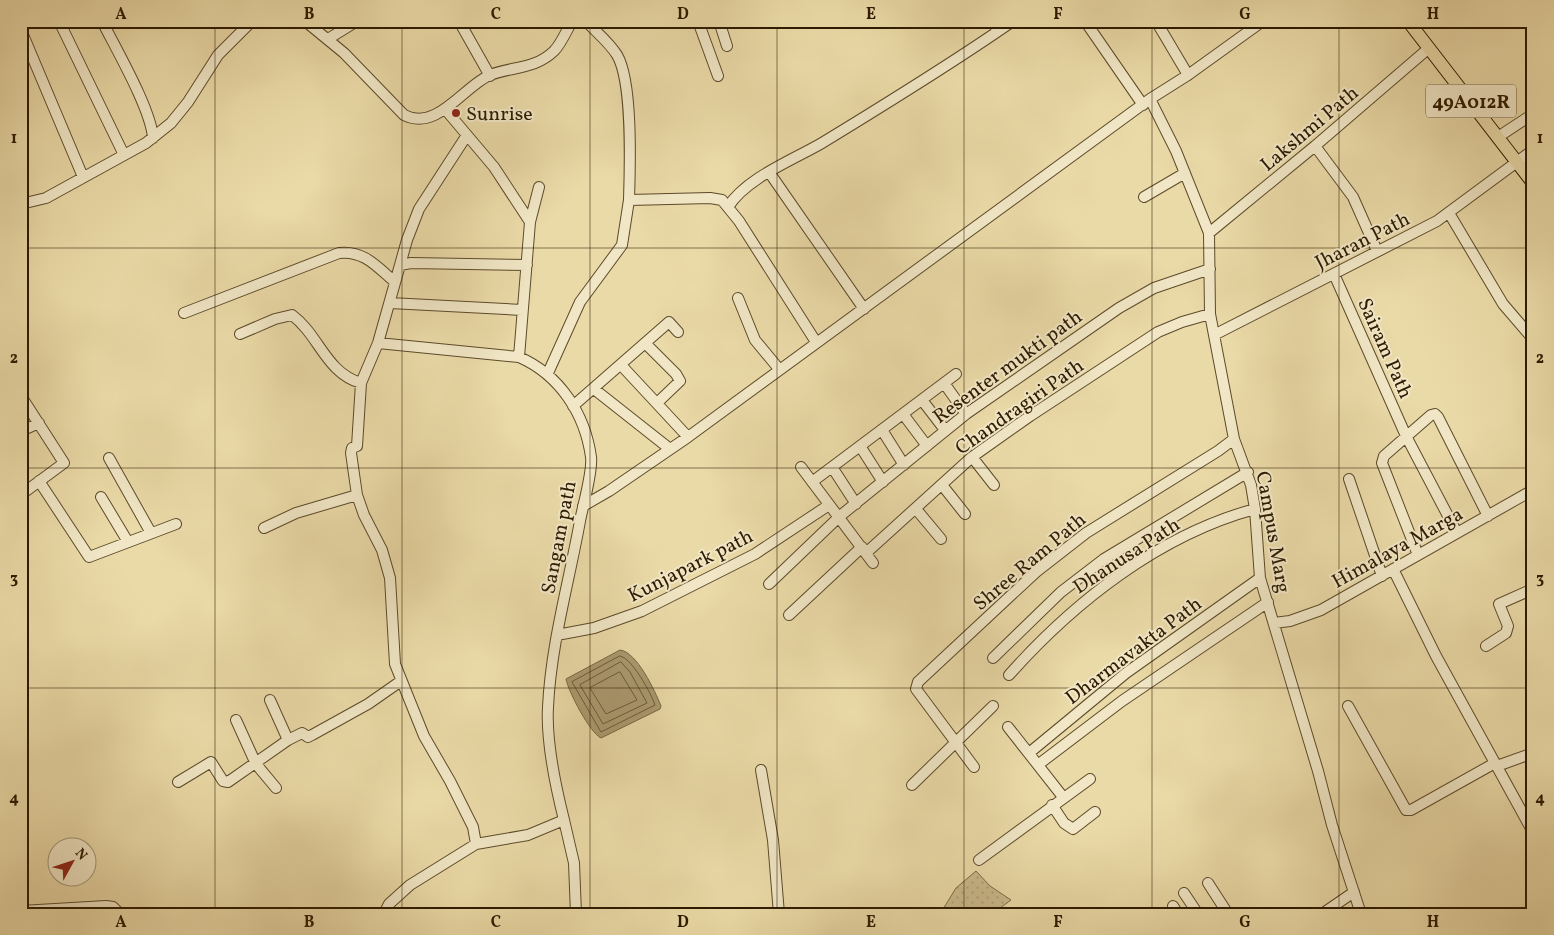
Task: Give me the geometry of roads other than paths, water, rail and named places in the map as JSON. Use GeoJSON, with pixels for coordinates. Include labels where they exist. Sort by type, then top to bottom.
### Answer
{"type":"FeatureCollection","features":[{"type":"Feature","properties":{"kind":"main road","name":"49A012R"},"geometry":{"type":"LineString","coordinates":[[1408,21],[1533,183]]}},
{"type":"Feature","properties":{"kind":"street"},"geometry":{"type":"LineString","coordinates":[[58,21],[124,155]]}},
{"type":"Feature","properties":{"kind":"street"},"geometry":{"type":"LineString","coordinates":[[102,21],[142,103],[152,129],[153,138]]}},
{"type":"Feature","properties":{"kind":"street"},"geometry":{"type":"LineString","coordinates":[[21,204],[46,198],[153,138],[171,123],[188,102],[218,55],[252,21]]}},
{"type":"Feature","properties":{"kind":"street"},"geometry":{"type":"LineString","coordinates":[[305,21],[328,39],[374,81],[404,115],[416,118],[435,114],[445,109],[490,76],[538,62],[555,50],[572,21]]}},
{"type":"Feature","properties":{"kind":"street"},"geometry":{"type":"LineString","coordinates":[[328,39],[357,21]]}},
{"type":"Feature","properties":{"kind":"street"},"geometry":{"type":"LineString","coordinates":[[459,21],[490,76]]}},
{"type":"Feature","properties":{"kind":"street"},"geometry":{"type":"LineString","coordinates":[[548,373],[580,302],[622,245],[629,200],[628,104],[624,72],[618,57],[610,46],[586,21]]}},
{"type":"Feature","properties":{"kind":"street"},"geometry":{"type":"LineString","coordinates":[[698,21],[718,76]]}},
{"type":"Feature","properties":{"kind":"street"},"geometry":{"type":"LineString","coordinates":[[719,21],[727,46]]}},
{"type":"Feature","properties":{"kind":"street"},"geometry":{"type":"LineString","coordinates":[[992,21],[998,31]]}},
{"type":"Feature","properties":{"kind":"street"},"geometry":{"type":"LineString","coordinates":[[728,207],[737,195],[769,172],[888,103],[1013,21]]}},
{"type":"Feature","properties":{"kind":"street","name":"Campus Marg"},"geometry":{"type":"LineString","coordinates":[[1085,21],[1146,102],[1185,173],[1209,233],[1210,314],[1234,439],[1248,472],[1255,509],[1260,578],[1361,914]]}},
{"type":"Feature","properties":{"kind":"street"},"geometry":{"type":"LineString","coordinates":[[1156,21],[1188,75]]}},
{"type":"Feature","properties":{"kind":"street"},"geometry":{"type":"LineString","coordinates":[[583,506],[617,486],[688,437],[1146,102],[1188,75],[1263,21]]}},
{"type":"Feature","properties":{"kind":"street"},"geometry":{"type":"LineString","coordinates":[[21,30],[83,177]]}},
{"type":"Feature","properties":{"kind":"street","name":"Lakshmi Path"},"geometry":{"type":"LineString","coordinates":[[1209,233],[1315,146],[1429,48]]}},
{"type":"Feature","properties":{"kind":"street"},"geometry":{"type":"LineString","coordinates":[[445,109],[494,167],[530,222]]}},
{"type":"Feature","properties":{"kind":"street"},"geometry":{"type":"LineString","coordinates":[[1498,137],[1533,114]]}},
{"type":"Feature","properties":{"kind":"street"},"geometry":{"type":"LineString","coordinates":[[467,135],[419,209],[400,265],[378,343],[361,383],[357,446],[352,448],[351,453],[357,495],[364,515],[382,550],[390,578],[393,654],[424,736],[469,820],[476,844]]}},
{"type":"Feature","properties":{"kind":"street"},"geometry":{"type":"LineString","coordinates":[[1315,146],[1353,197],[1377,251]]}},
{"type":"Feature","properties":{"kind":"street","name":"Jharan Path"},"geometry":{"type":"LineString","coordinates":[[1214,335],[1449,213],[1533,150]]}},
{"type":"Feature","properties":{"kind":"street"},"geometry":{"type":"LineString","coordinates":[[769,172],[864,309]]}},
{"type":"Feature","properties":{"kind":"street"},"geometry":{"type":"LineString","coordinates":[[1144,197],[1185,173]]}},
{"type":"Feature","properties":{"kind":"street"},"geometry":{"type":"LineString","coordinates":[[378,343],[519,357],[530,222],[540,187]]}},
{"type":"Feature","properties":{"kind":"street"},"geometry":{"type":"LineString","coordinates":[[629,200],[710,198],[722,200],[816,342]]}},
{"type":"Feature","properties":{"kind":"street"},"geometry":{"type":"LineString","coordinates":[[1449,213],[1503,304],[1533,340]]}},
{"type":"Feature","properties":{"kind":"street"},"geometry":{"type":"LineString","coordinates":[[184,313],[339,253],[351,252],[365,257],[395,282]]}},
{"type":"Feature","properties":{"kind":"street"},"geometry":{"type":"LineString","coordinates":[[400,265],[411,263],[527,265]]}},
{"type":"Feature","properties":{"kind":"street","name":"Resenter mukti path"},"geometry":{"type":"LineString","coordinates":[[768,584],[840,516],[966,414],[1119,308],[1154,288],[1210,268]]}},
{"type":"Feature","properties":{"kind":"street","name":"Sairam Path"},"geometry":{"type":"LineString","coordinates":[[1334,274],[1406,436]]}},
{"type":"Feature","properties":{"kind":"street"},"geometry":{"type":"LineString","coordinates":[[738,298],[755,340],[779,369]]}},
{"type":"Feature","properties":{"kind":"street"},"geometry":{"type":"LineString","coordinates":[[390,303],[522,310]]}},
{"type":"Feature","properties":{"kind":"street","name":"Chandragiri Path"},"geometry":{"type":"LineString","coordinates":[[789,615],[864,550],[916,509],[972,457],[1158,332],[1182,322],[1210,314]]}},
{"type":"Feature","properties":{"kind":"street"},"geometry":{"type":"LineString","coordinates":[[240,334],[275,319],[292,315],[334,367],[344,376],[361,383]]}},
{"type":"Feature","properties":{"kind":"street"},"geometry":{"type":"LineString","coordinates":[[573,406],[668,322],[678,332]]}},
{"type":"Feature","properties":{"kind":"street"},"geometry":{"type":"LineString","coordinates":[[645,343],[676,374],[680,381],[657,404]]}},
{"type":"Feature","properties":{"kind":"street","name":"Sangam path"},"geometry":{"type":"LineString","coordinates":[[519,357],[548,373],[573,406],[582,419],[591,459],[556,635],[548,709],[555,784],[574,863],[576,914]]}},
{"type":"Feature","properties":{"kind":"street"},"geometry":{"type":"LineString","coordinates":[[621,365],[688,437]]}},
{"type":"Feature","properties":{"kind":"street"},"geometry":{"type":"LineString","coordinates":[[812,482],[956,374]]}},
{"type":"Feature","properties":{"kind":"street"},"geometry":{"type":"LineString","coordinates":[[944,383],[966,414]]}},
{"type":"Feature","properties":{"kind":"street"},"geometry":{"type":"LineString","coordinates":[[594,389],[670,449]]}},
{"type":"Feature","properties":{"kind":"street"},"geometry":{"type":"LineString","coordinates":[[21,396],[64,462],[26,490],[21,481]]}},
{"type":"Feature","properties":{"kind":"street"},"geometry":{"type":"LineString","coordinates":[[922,400],[945,430]]}},
{"type":"Feature","properties":{"kind":"street"},"geometry":{"type":"LineString","coordinates":[[903,414],[927,446]]}},
{"type":"Feature","properties":{"kind":"street","name":"Sairam Path"},"geometry":{"type":"LineString","coordinates":[[1418,555],[1382,463],[1384,456],[1431,414],[1435,414],[1488,516]]}},
{"type":"Feature","properties":{"kind":"street"},"geometry":{"type":"LineString","coordinates":[[21,431],[38,423]]}},
{"type":"Feature","properties":{"kind":"street"},"geometry":{"type":"LineString","coordinates":[[882,430],[904,465]]}},
{"type":"Feature","properties":{"kind":"street"},"geometry":{"type":"LineString","coordinates":[[1406,436],[1457,533]]}},
{"type":"Feature","properties":{"kind":"street","name":"Shree Ram Path"},"geometry":{"type":"LineString","coordinates":[[956,743],[916,689],[918,682],[1036,572],[1086,533],[1218,451],[1234,439]]}},
{"type":"Feature","properties":{"kind":"street"},"geometry":{"type":"LineString","coordinates":[[860,446],[883,482]]}},
{"type":"Feature","properties":{"kind":"street"},"geometry":{"type":"LineString","coordinates":[[972,457],[994,485]]}},
{"type":"Feature","properties":{"kind":"street"},"geometry":{"type":"LineString","coordinates":[[110,458],[151,533]]}},
{"type":"Feature","properties":{"kind":"street"},"geometry":{"type":"LineString","coordinates":[[801,467],[874,563]]}},
{"type":"Feature","properties":{"kind":"street"},"geometry":{"type":"LineString","coordinates":[[832,467],[856,504]]}},
{"type":"Feature","properties":{"kind":"street"},"geometry":{"type":"LineString","coordinates":[[993,658],[1061,592],[1104,559],[1248,472]]}},
{"type":"Feature","properties":{"kind":"street"},"geometry":{"type":"LineString","coordinates":[[1349,480],[1382,576]]}},
{"type":"Feature","properties":{"kind":"street"},"geometry":{"type":"LineString","coordinates":[[39,481],[89,557],[176,524]]}},
{"type":"Feature","properties":{"kind":"street"},"geometry":{"type":"LineString","coordinates":[[942,485],[965,514]]}},
{"type":"Feature","properties":{"kind":"street","name":"Himalaya Marga"},"geometry":{"type":"LineString","coordinates":[[1274,624],[1290,621],[1321,610],[1533,490]]}},
{"type":"Feature","properties":{"kind":"street"},"geometry":{"type":"LineString","coordinates":[[264,528],[296,513],[357,495]]}},
{"type":"Feature","properties":{"kind":"street"},"geometry":{"type":"LineString","coordinates":[[101,497],[128,542]]}},
{"type":"Feature","properties":{"kind":"street","name":"Kunjapark path"},"geometry":{"type":"LineString","coordinates":[[556,635],[594,628],[642,610],[755,554],[829,505]]}},
{"type":"Feature","properties":{"kind":"street"},"geometry":{"type":"LineString","coordinates":[[916,509],[941,539]]}},
{"type":"Feature","properties":{"kind":"street","name":"Dhanusa Path"},"geometry":{"type":"LineString","coordinates":[[1009,674],[1071,611],[1115,578],[1204,527],[1229,516],[1255,509]]}},
{"type":"Feature","properties":{"kind":"street"},"geometry":{"type":"LineString","coordinates":[[1393,569],[1436,656],[1533,832]]}},
{"type":"Feature","properties":{"kind":"street","name":"Dharmavakta Path"},"geometry":{"type":"LineString","coordinates":[[1029,753],[1126,673],[1260,578]]}},
{"type":"Feature","properties":{"kind":"street"},"geometry":{"type":"LineString","coordinates":[[1486,646],[1506,633],[1508,626],[1499,604],[1533,589]]}},
{"type":"Feature","properties":{"kind":"street"},"geometry":{"type":"LineString","coordinates":[[1038,764],[1122,701],[1268,602]]}},
{"type":"Feature","properties":{"kind":"street"},"geometry":{"type":"LineString","coordinates":[[178,782],[208,763],[213,764],[225,782],[256,764],[288,740],[302,733],[308,736],[312,735],[368,704],[402,681]]}},
{"type":"Feature","properties":{"kind":"street"},"geometry":{"type":"LineString","coordinates":[[270,700],[288,740]]}},
{"type":"Feature","properties":{"kind":"street"},"geometry":{"type":"LineString","coordinates":[[912,785],[993,706]]}},
{"type":"Feature","properties":{"kind":"street"},"geometry":{"type":"LineString","coordinates":[[1348,706],[1406,810],[1411,810],[1496,764],[1533,753]]}},
{"type":"Feature","properties":{"kind":"street"},"geometry":{"type":"LineString","coordinates":[[236,720],[256,764],[276,788]]}},
{"type":"Feature","properties":{"kind":"street"},"geometry":{"type":"LineString","coordinates":[[1008,727],[1063,797]]}},
{"type":"Feature","properties":{"kind":"street"},"geometry":{"type":"LineString","coordinates":[[956,743],[974,767]]}},
{"type":"Feature","properties":{"kind":"street"},"geometry":{"type":"LineString","coordinates":[[761,770],[773,840],[779,914]]}},
{"type":"Feature","properties":{"kind":"street"},"geometry":{"type":"LineString","coordinates":[[979,860],[1090,779]]}},
{"type":"Feature","properties":{"kind":"street"},"geometry":{"type":"LineString","coordinates":[[1052,805],[1064,823],[1073,829],[1096,812]]}},
{"type":"Feature","properties":{"kind":"street"},"geometry":{"type":"LineString","coordinates":[[384,914],[389,904],[410,886],[476,844],[528,835],[564,820]]}},
{"type":"Feature","properties":{"kind":"street"},"geometry":{"type":"LineString","coordinates":[[1208,883],[1228,914]]}},
{"type":"Feature","properties":{"kind":"street"},"geometry":{"type":"LineString","coordinates":[[1322,914],[1354,892]]}},
{"type":"Feature","properties":{"kind":"street"},"geometry":{"type":"LineString","coordinates":[[1184,893],[1198,914]]}},
{"type":"Feature","properties":{"kind":"street"},"geometry":{"type":"LineString","coordinates":[[21,911],[106,906],[113,907],[120,914]]}},
{"type":"Feature","properties":{"kind":"water"},"geometry":{"type":"Polygon","coordinates":[[[620,650],[633,657],[645,673],[661,706],[660,709],[601,738],[596,735],[580,711],[566,679],[620,650]]]}},
{"type":"Feature","properties":{"kind":"place","name":"Sunrise"},"geometry":{"type":"Point","coordinates":[456,113]}}]}
